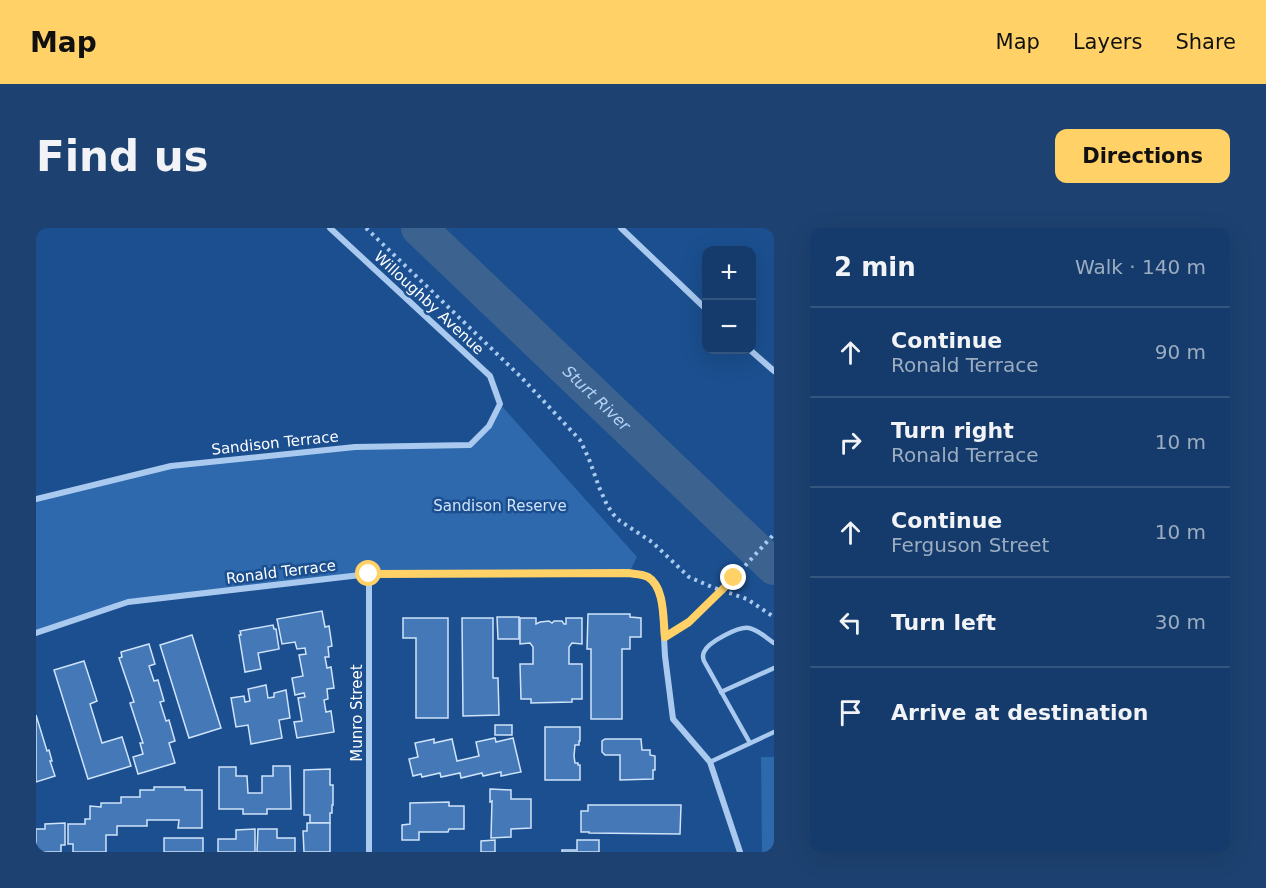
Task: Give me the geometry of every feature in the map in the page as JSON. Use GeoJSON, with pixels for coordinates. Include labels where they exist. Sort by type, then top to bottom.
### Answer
{"type":"FeatureCollection","features":[{"type":"Feature","properties":{"kind":"street","name":"Willoughby Avenue"},"geometry":{"type":"LineString","coordinates":[[330,228],[490,376],[500,404]]}},
{"type":"Feature","properties":{"kind":"street"},"geometry":{"type":"LineString","coordinates":[[621,228],[702,305]]}},
{"type":"Feature","properties":{"kind":"street"},"geometry":{"type":"LineString","coordinates":[[755,354],[774,371]]}},
{"type":"Feature","properties":{"kind":"street","name":"Sandison Terrace"},"geometry":{"type":"LineString","coordinates":[[36,499],[171,466],[355,447],[470,445],[489,426],[500,404]]}},
{"type":"Feature","properties":{"kind":"street","name":"Ronald Terrace"},"geometry":{"type":"LineString","coordinates":[[36,633],[128,602],[369,574],[628,573],[647,576],[658,587],[662,602],[665,637]]}},
{"type":"Feature","properties":{"kind":"street","name":"Munro Street"},"geometry":{"type":"LineString","coordinates":[[369,574],[369,852]]}},
{"type":"Feature","properties":{"kind":"street"},"geometry":{"type":"LineString","coordinates":[[665,637],[665,656],[674,719],[710,762],[740,852]]}},
{"type":"Feature","properties":{"kind":"lane"},"geometry":{"type":"LineString","coordinates":[[750,743],[704,661],[704,650],[716,640],[741,628],[757,631],[774,643]]}},
{"type":"Feature","properties":{"kind":"lane"},"geometry":{"type":"LineString","coordinates":[[721,692],[774,668]]}},
{"type":"Feature","properties":{"kind":"lane"},"geometry":{"type":"LineString","coordinates":[[710,762],[774,732]]}},
{"type":"Feature","properties":{"kind":"path"},"geometry":{"type":"LineString","coordinates":[[366,228],[521,377],[580,440],[607,505],[620,521],[652,542],[689,577],[747,599],[774,617]]}},
{"type":"Feature","properties":{"kind":"path"},"geometry":{"type":"LineString","coordinates":[[665,637],[689,622],[774,534]]}},
{"type":"Feature","properties":{"kind":"green space","name":"Sandison Reserve"},"geometry":{"type":"Polygon","coordinates":[[[500,404],[637,557],[629,573],[369,574],[128,602],[36,633],[36,499],[172,466],[355,447],[470,445],[489,426],[500,404]]]}},
{"type":"Feature","properties":{"kind":"green space"},"geometry":{"type":"Polygon","coordinates":[[[761,757],[774,757],[774,852],[762,852],[761,757]]]}},
{"type":"Feature","properties":{"kind":"building"},"geometry":{"type":"Polygon","coordinates":[[[322,611],[325,627],[329,626],[332,646],[328,647],[329,657],[325,657],[327,668],[331,667],[334,688],[327,689],[328,699],[324,700],[326,712],[331,711],[334,732],[297,738],[294,722],[302,721],[298,698],[305,697],[304,693],[295,695],[292,678],[303,676],[299,655],[306,654],[305,648],[297,649],[295,642],[282,644],[277,619],[322,611]]]}},
{"type":"Feature","properties":{"kind":"building"},"geometry":{"type":"Polygon","coordinates":[[[588,614],[630,614],[630,617],[641,618],[641,637],[630,637],[630,649],[622,649],[622,719],[591,719],[591,649],[587,649],[588,614]]]}},
{"type":"Feature","properties":{"kind":"building"},"geometry":{"type":"Polygon","coordinates":[[[497,617],[519,617],[519,639],[498,639],[497,617]]]}},
{"type":"Feature","properties":{"kind":"building"},"geometry":{"type":"Polygon","coordinates":[[[403,618],[448,618],[448,718],[416,718],[416,638],[403,638],[403,618]]]}},
{"type":"Feature","properties":{"kind":"building"},"geometry":{"type":"Polygon","coordinates":[[[462,618],[493,618],[493,678],[498,678],[499,715],[463,716],[462,618]]]}},
{"type":"Feature","properties":{"kind":"building"},"geometry":{"type":"Polygon","coordinates":[[[520,618],[536,618],[536,624],[562,621],[566,624],[566,618],[582,618],[582,644],[572,643],[569,647],[569,664],[582,664],[582,699],[572,699],[572,702],[531,703],[531,699],[521,699],[520,664],[533,664],[533,647],[530,643],[520,644],[520,618]]]}},
{"type":"Feature","properties":{"kind":"building"},"geometry":{"type":"Polygon","coordinates":[[[273,625],[276,629],[279,649],[258,653],[261,669],[245,672],[240,631],[273,625]]]}},
{"type":"Feature","properties":{"kind":"building"},"geometry":{"type":"Polygon","coordinates":[[[192,635],[221,728],[189,738],[160,645],[192,635]]]}},
{"type":"Feature","properties":{"kind":"building"},"geometry":{"type":"Polygon","coordinates":[[[149,644],[155,664],[149,666],[154,681],[158,680],[164,701],[160,702],[166,721],[169,720],[175,741],[169,743],[175,763],[138,774],[133,757],[143,754],[140,743],[143,743],[130,703],[134,702],[119,658],[122,657],[121,652],[149,644]]]}},
{"type":"Feature","properties":{"kind":"building"},"geometry":{"type":"Polygon","coordinates":[[[84,661],[97,701],[90,704],[102,743],[122,737],[131,766],[88,779],[54,670],[84,661]]]}},
{"type":"Feature","properties":{"kind":"building"},"geometry":{"type":"Polygon","coordinates":[[[266,685],[268,698],[274,697],[274,693],[286,690],[290,718],[279,720],[282,738],[251,744],[248,725],[236,727],[231,698],[244,696],[245,702],[250,701],[248,689],[266,685]]]}},
{"type":"Feature","properties":{"kind":"building"},"geometry":{"type":"Polygon","coordinates":[[[36,715],[47,751],[49,750],[55,776],[36,782],[36,715]]]}},
{"type":"Feature","properties":{"kind":"building"},"geometry":{"type":"Polygon","coordinates":[[[495,725],[512,725],[512,735],[495,735],[495,725]]]}},
{"type":"Feature","properties":{"kind":"building"},"geometry":{"type":"Polygon","coordinates":[[[545,727],[580,727],[580,741],[579,745],[575,745],[574,756],[575,763],[580,765],[580,780],[545,780],[545,727]]]}},
{"type":"Feature","properties":{"kind":"building"},"geometry":{"type":"Polygon","coordinates":[[[495,738],[496,742],[513,738],[521,772],[501,776],[501,772],[483,776],[482,773],[461,778],[460,773],[441,777],[440,773],[422,777],[421,774],[413,776],[409,759],[418,757],[415,743],[434,739],[434,743],[452,739],[457,761],[479,756],[476,742],[495,738]]]}},
{"type":"Feature","properties":{"kind":"building"},"geometry":{"type":"Polygon","coordinates":[[[605,739],[641,739],[642,750],[650,750],[650,755],[655,756],[653,779],[620,780],[620,755],[605,755],[602,752],[602,741],[605,739]]]}},
{"type":"Feature","properties":{"kind":"building"},"geometry":{"type":"Polygon","coordinates":[[[273,766],[290,766],[291,809],[267,809],[267,814],[243,814],[243,809],[219,809],[219,767],[236,767],[236,776],[247,776],[248,793],[262,793],[262,776],[273,776],[273,766]]]}},
{"type":"Feature","properties":{"kind":"building"},"geometry":{"type":"Polygon","coordinates":[[[330,769],[333,805],[330,823],[310,823],[310,815],[304,815],[304,770],[330,769]]]}},
{"type":"Feature","properties":{"kind":"building"},"geometry":{"type":"Polygon","coordinates":[[[154,787],[185,787],[185,790],[202,790],[202,828],[178,828],[179,820],[147,820],[147,826],[117,826],[117,835],[106,835],[106,852],[73,852],[73,844],[68,844],[68,824],[85,824],[85,819],[90,819],[90,806],[101,807],[101,803],[121,803],[121,797],[140,797],[140,790],[154,790],[154,787]]]}},
{"type":"Feature","properties":{"kind":"building"},"geometry":{"type":"Polygon","coordinates":[[[490,789],[511,790],[511,799],[531,799],[531,828],[511,829],[511,837],[491,838],[490,789]]]}},
{"type":"Feature","properties":{"kind":"building"},"geometry":{"type":"Polygon","coordinates":[[[449,802],[449,806],[464,806],[464,829],[449,829],[448,832],[419,832],[419,840],[402,840],[402,825],[410,824],[410,803],[449,802]]]}},
{"type":"Feature","properties":{"kind":"building"},"geometry":{"type":"Polygon","coordinates":[[[588,805],[681,805],[680,834],[581,832],[581,811],[588,811],[588,805]]]}},
{"type":"Feature","properties":{"kind":"building"},"geometry":{"type":"Polygon","coordinates":[[[65,823],[65,845],[61,845],[61,852],[36,852],[36,829],[45,829],[45,824],[65,823]]]}},
{"type":"Feature","properties":{"kind":"building"},"geometry":{"type":"Polygon","coordinates":[[[307,823],[330,823],[330,852],[304,852],[303,831],[307,831],[307,823]]]}},
{"type":"Feature","properties":{"kind":"building"},"geometry":{"type":"Polygon","coordinates":[[[255,829],[255,852],[218,852],[218,839],[236,839],[236,830],[255,829]]]}},
{"type":"Feature","properties":{"kind":"building"},"geometry":{"type":"Polygon","coordinates":[[[258,829],[277,829],[277,838],[295,838],[295,852],[257,852],[258,829]]]}},
{"type":"Feature","properties":{"kind":"building"},"geometry":{"type":"Polygon","coordinates":[[[164,838],[203,838],[203,852],[164,852],[164,838]]]}},
{"type":"Feature","properties":{"kind":"building"},"geometry":{"type":"Polygon","coordinates":[[[495,840],[495,852],[481,852],[481,841],[495,840]]]}},
{"type":"Feature","properties":{"kind":"building"},"geometry":{"type":"Polygon","coordinates":[[[577,840],[599,840],[599,852],[562,852],[562,850],[577,850],[577,840]]]}},
{"type":"Feature","properties":{"kind":"waterway","name":"Sturt River"},"geometry":{"type":"LineString","coordinates":[[419,228],[774,567]]}},
{"type":"Feature","properties":{"kind":"route"},"geometry":{"type":"LineString","coordinates":[[369,574],[628,573],[647,576],[658,587],[662,602],[665,637],[689,622],[734,578]]}}]}
